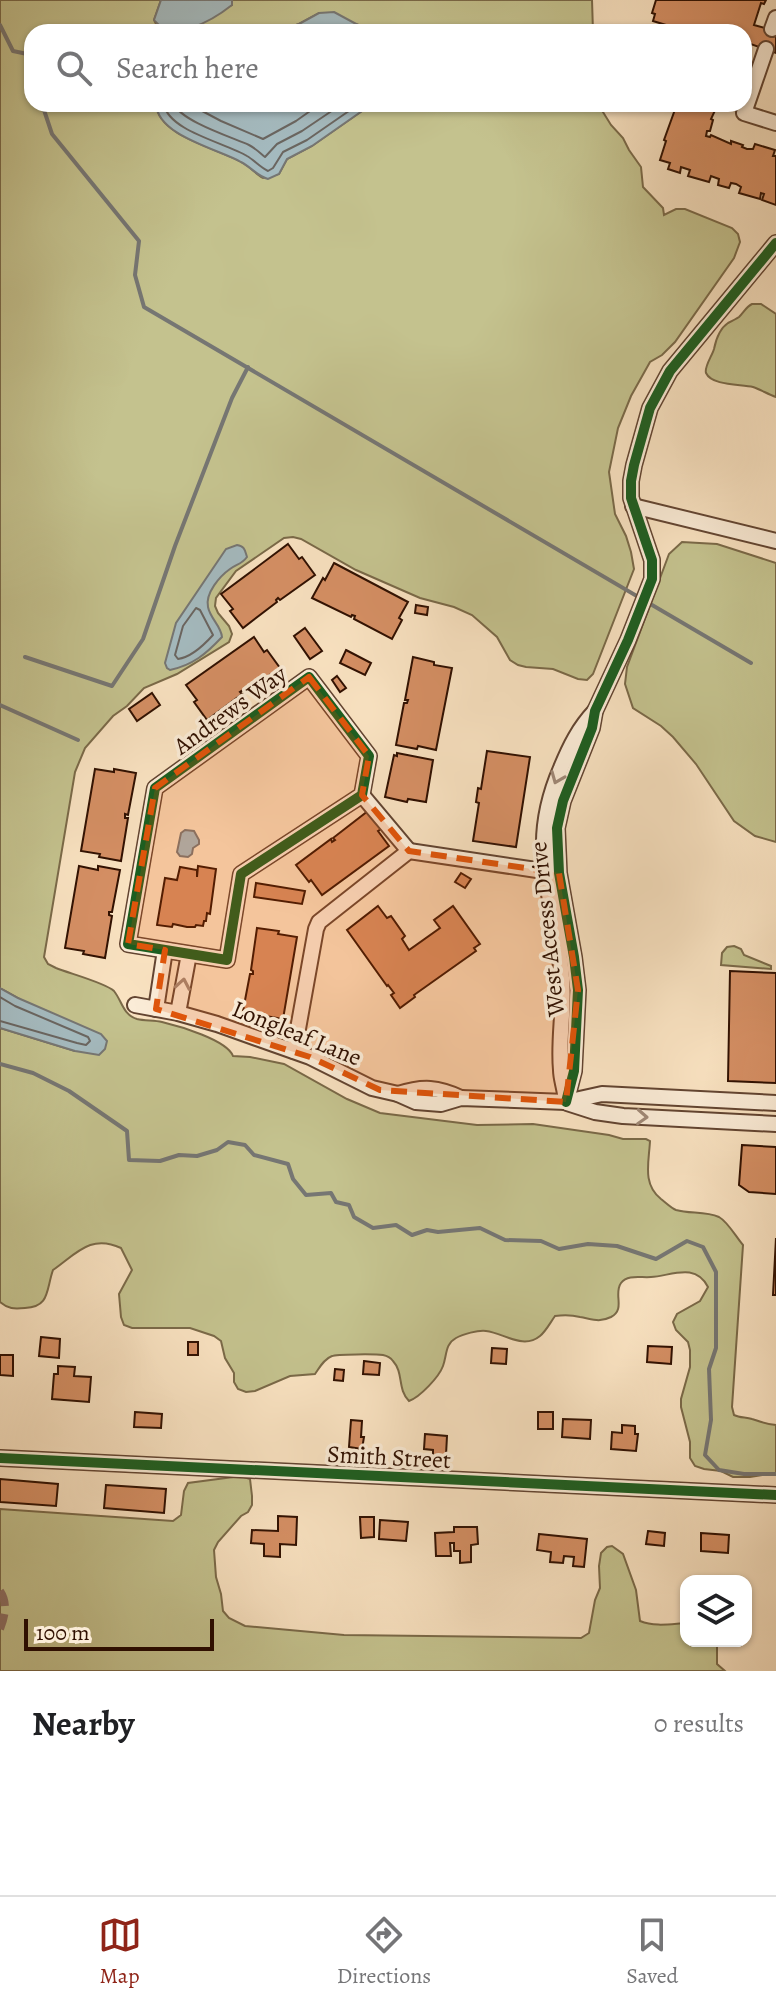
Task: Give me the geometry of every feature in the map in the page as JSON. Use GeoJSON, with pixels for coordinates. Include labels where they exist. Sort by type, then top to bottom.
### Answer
{"type":"FeatureCollection","features":[{"type":"Feature","properties":{"kind":"street"},"geometry":{"type":"LineString","coordinates":[[752,90],[766,49]]}},
{"type":"Feature","properties":{"kind":"street"},"geometry":{"type":"LineString","coordinates":[[744,112],[776,123]]}},
{"type":"Feature","properties":{"kind":"street","name":"West Access Drive"},"geometry":{"type":"LineString","coordinates":[[566,1102],[561,1069],[562,977],[552,872],[561,810],[592,728],[595,711],[628,640],[653,575],[652,560],[630,492],[634,465],[655,397],[680,358],[776,243]]}},
{"type":"Feature","properties":{"kind":"street"},"geometry":{"type":"LineString","coordinates":[[633,506],[776,541]]}},
{"type":"Feature","properties":{"kind":"street","name":"Andrews Way"},"geometry":{"type":"LineString","coordinates":[[309,677],[369,756],[362,795],[241,874],[227,960],[128,944],[155,788],[309,677]]}},
{"type":"Feature","properties":{"kind":"street"},"geometry":{"type":"LineString","coordinates":[[362,795],[409,851],[552,872]]}},
{"type":"Feature","properties":{"kind":"street"},"geometry":{"type":"LineString","coordinates":[[294,1051],[319,922],[409,851]]}},
{"type":"Feature","properties":{"kind":"street"},"geometry":{"type":"LineString","coordinates":[[156,1009],[165,950]]}},
{"type":"Feature","properties":{"kind":"street"},"geometry":{"type":"LineString","coordinates":[[178,1013],[189,954]]}},
{"type":"Feature","properties":{"kind":"street","name":"Longleaf Lane"},"geometry":{"type":"LineString","coordinates":[[135,1005],[217,1024],[294,1051],[372,1088],[398,1094],[417,1088],[443,1090],[461,1098],[566,1102]]}},
{"type":"Feature","properties":{"kind":"street"},"geometry":{"type":"LineString","coordinates":[[566,1102],[602,1094],[776,1103]]}},
{"type":"Feature","properties":{"kind":"street"},"geometry":{"type":"LineString","coordinates":[[679,1120],[680,1098]]}},
{"type":"Feature","properties":{"kind":"street"},"geometry":{"type":"LineString","coordinates":[[566,1102],[607,1115],[776,1124]]}},
{"type":"Feature","properties":{"kind":"street","name":"Smith Street"},"geometry":{"type":"LineString","coordinates":[[0,1458],[776,1495]]}},
{"type":"Feature","properties":{"kind":"highlighted area"},"geometry":{"type":"Polygon","coordinates":[[[309,677],[369,756],[362,795],[409,851],[559,873],[578,990],[566,1102],[380,1090],[310,1057],[156,1009],[165,950],[128,944],[155,788],[309,677]]]}},
{"type":"Feature","properties":{"kind":"shaded area"},"geometry":{"type":"Polygon","coordinates":[[[0,0],[161,0],[154,20],[156,24],[24,24],[24,112],[158,112],[167,125],[178,133],[243,163],[263,178],[279,174],[287,159],[312,146],[361,112],[603,112],[641,167],[643,187],[663,208],[664,215],[676,209],[685,209],[732,228],[740,242],[734,258],[675,342],[650,362],[618,428],[609,472],[615,514],[626,536],[634,569],[593,674],[587,680],[578,679],[553,669],[518,665],[510,660],[497,637],[472,615],[420,598],[356,570],[301,539],[284,538],[236,571],[216,598],[218,613],[232,634],[229,642],[177,674],[144,688],[113,716],[85,748],[75,772],[44,957],[48,964],[56,968],[110,988],[132,1017],[202,1034],[222,1044],[233,1056],[284,1064],[347,1099],[380,1113],[477,1125],[533,1124],[650,1141],[648,1172],[655,1193],[676,1210],[719,1217],[743,1245],[732,1407],[736,1416],[776,1425],[776,1475],[733,1477],[721,1471],[695,1466],[690,1458],[690,1442],[681,1399],[690,1367],[690,1350],[688,1342],[673,1322],[677,1314],[700,1301],[708,1287],[703,1279],[690,1273],[627,1278],[619,1287],[618,1310],[611,1317],[599,1320],[555,1316],[534,1340],[520,1341],[483,1331],[452,1340],[438,1376],[409,1401],[396,1366],[389,1357],[379,1355],[332,1356],[315,1374],[290,1376],[255,1391],[238,1389],[221,1341],[214,1336],[190,1328],[132,1328],[124,1325],[119,1294],[132,1270],[121,1248],[110,1244],[85,1247],[53,1270],[46,1296],[39,1304],[33,1307],[6,1306],[0,1302],[0,1028],[75,1051],[18,998],[0,988],[0,0]]]}},
{"type":"Feature","properties":{"kind":"shaded area"},"geometry":{"type":"Polygon","coordinates":[[[232,0],[592,0],[593,24],[355,24],[319,13],[299,24],[196,24],[232,5],[232,0]]]}},
{"type":"Feature","properties":{"kind":"shaded area"},"geometry":{"type":"Polygon","coordinates":[[[752,304],[761,304],[776,314],[776,397],[753,387],[714,380],[706,373],[720,331],[752,304]]]}},
{"type":"Feature","properties":{"kind":"shaded area"},"geometry":{"type":"Polygon","coordinates":[[[682,542],[717,544],[776,563],[776,842],[755,836],[734,821],[696,764],[673,737],[633,708],[625,684],[627,667],[669,554],[682,542]]]}},
{"type":"Feature","properties":{"kind":"shaded area"},"geometry":{"type":"Polygon","coordinates":[[[727,947],[741,949],[744,955],[771,966],[771,969],[721,965],[722,953],[727,947]]]}},
{"type":"Feature","properties":{"kind":"shaded area"},"geometry":{"type":"Polygon","coordinates":[[[241,1476],[250,1479],[252,1505],[214,1550],[223,1611],[229,1618],[245,1626],[344,1635],[581,1638],[589,1633],[600,1588],[601,1553],[612,1546],[623,1554],[636,1590],[640,1621],[657,1625],[680,1623],[680,1647],[717,1647],[717,1664],[725,1671],[0,1671],[0,1509],[173,1521],[181,1515],[188,1483],[241,1476]]]}},
{"type":"Feature","properties":{"kind":"water"},"geometry":{"type":"Polygon","coordinates":[[[161,0],[232,0],[232,5],[201,24],[159,24],[154,20],[161,0]]]}},
{"type":"Feature","properties":{"kind":"water"},"geometry":{"type":"Polygon","coordinates":[[[334,12],[356,24],[299,24],[319,13],[334,12]]]}},
{"type":"Feature","properties":{"kind":"water"},"geometry":{"type":"Polygon","coordinates":[[[158,112],[361,112],[312,146],[287,159],[279,174],[268,179],[241,162],[178,133],[158,112]]]}},
{"type":"Feature","properties":{"kind":"water"},"geometry":{"type":"Polygon","coordinates":[[[237,545],[243,548],[247,557],[218,580],[208,602],[209,611],[222,637],[199,658],[170,670],[165,663],[176,623],[226,549],[237,545]]]}},
{"type":"Feature","properties":{"kind":"water"},"geometry":{"type":"Polygon","coordinates":[[[194,831],[199,840],[188,857],[180,856],[177,852],[181,833],[194,831]]]}},
{"type":"Feature","properties":{"kind":"water"},"geometry":{"type":"Polygon","coordinates":[[[0,988],[101,1034],[107,1041],[105,1049],[99,1055],[75,1051],[0,1028],[0,988]]]}},
{"type":"Feature","properties":{"kind":"building"},"geometry":{"type":"Polygon","coordinates":[[[656,0],[766,0],[764,4],[761,3],[754,25],[776,31],[776,53],[752,44],[752,24],[663,24],[653,21],[655,14],[652,13],[656,0]]]}},
{"type":"Feature","properties":{"kind":"building"},"geometry":{"type":"Polygon","coordinates":[[[674,112],[714,112],[706,136],[711,135],[731,144],[731,141],[747,149],[753,149],[755,144],[775,150],[776,205],[762,200],[764,194],[761,193],[760,199],[739,193],[741,187],[736,184],[731,183],[729,188],[718,185],[719,179],[711,176],[709,182],[688,176],[690,170],[681,167],[680,173],[668,169],[670,163],[660,160],[674,112]]]}},
{"type":"Feature","properties":{"kind":"building"},"geometry":{"type":"Polygon","coordinates":[[[288,544],[315,575],[280,600],[278,598],[243,628],[221,594],[288,544]]]}},
{"type":"Feature","properties":{"kind":"building"},"geometry":{"type":"Polygon","coordinates":[[[334,563],[408,602],[392,639],[354,619],[355,616],[351,617],[312,598],[334,563]]]}},
{"type":"Feature","properties":{"kind":"building"},"geometry":{"type":"Polygon","coordinates":[[[416,605],[428,607],[427,615],[415,613],[416,605]]]}},
{"type":"Feature","properties":{"kind":"building"},"geometry":{"type":"Polygon","coordinates":[[[305,628],[322,651],[310,659],[294,636],[305,628]]]}},
{"type":"Feature","properties":{"kind":"building"},"geometry":{"type":"Polygon","coordinates":[[[254,637],[280,668],[240,692],[242,694],[207,720],[186,685],[254,637]]]}},
{"type":"Feature","properties":{"kind":"building"},"geometry":{"type":"Polygon","coordinates":[[[346,650],[371,663],[365,675],[340,663],[346,650]]]}},
{"type":"Feature","properties":{"kind":"building"},"geometry":{"type":"Polygon","coordinates":[[[413,657],[452,668],[436,750],[396,745],[404,703],[408,700],[405,700],[413,657]]]}},
{"type":"Feature","properties":{"kind":"building"},"geometry":{"type":"Polygon","coordinates":[[[337,676],[346,688],[340,692],[332,680],[337,676]]]}},
{"type":"Feature","properties":{"kind":"building"},"geometry":{"type":"Polygon","coordinates":[[[152,693],[160,705],[137,721],[129,709],[152,693]]]}},
{"type":"Feature","properties":{"kind":"building"},"geometry":{"type":"Polygon","coordinates":[[[487,751],[530,757],[516,847],[473,841],[479,803],[476,802],[478,788],[481,789],[487,751]]]}},
{"type":"Feature","properties":{"kind":"building"},"geometry":{"type":"Polygon","coordinates":[[[397,753],[433,760],[426,802],[385,797],[397,753]]]}},
{"type":"Feature","properties":{"kind":"building"},"geometry":{"type":"Polygon","coordinates":[[[95,769],[136,773],[128,815],[125,814],[128,818],[121,861],[81,851],[95,769]]]}},
{"type":"Feature","properties":{"kind":"building"},"geometry":{"type":"Polygon","coordinates":[[[368,811],[389,846],[322,895],[296,865],[331,839],[332,842],[335,840],[333,838],[368,811]]]}},
{"type":"Feature","properties":{"kind":"building"},"geometry":{"type":"Polygon","coordinates":[[[79,866],[120,870],[112,912],[109,912],[112,916],[105,958],[65,948],[79,866]]]}},
{"type":"Feature","properties":{"kind":"building"},"geometry":{"type":"Polygon","coordinates":[[[198,866],[216,869],[210,914],[207,913],[203,926],[157,925],[165,878],[177,880],[180,867],[197,870],[197,877],[198,866]]]}},
{"type":"Feature","properties":{"kind":"building"},"geometry":{"type":"Polygon","coordinates":[[[461,873],[471,879],[465,888],[455,882],[461,873]]]}},
{"type":"Feature","properties":{"kind":"building"},"geometry":{"type":"Polygon","coordinates":[[[256,883],[305,891],[302,904],[254,897],[256,883]]]}},
{"type":"Feature","properties":{"kind":"building"},"geometry":{"type":"Polygon","coordinates":[[[378,906],[387,918],[391,916],[405,936],[402,939],[409,950],[440,928],[434,920],[453,906],[480,944],[474,948],[476,951],[400,1008],[391,995],[394,993],[347,930],[378,906]]]}},
{"type":"Feature","properties":{"kind":"building"},"geometry":{"type":"Polygon","coordinates":[[[257,928],[297,937],[283,1019],[242,1016],[250,974],[253,974],[257,928]]]}},
{"type":"Feature","properties":{"kind":"building"},"geometry":{"type":"Polygon","coordinates":[[[730,971],[776,973],[776,1083],[728,1081],[730,971]]]}},
{"type":"Feature","properties":{"kind":"building"},"geometry":{"type":"Polygon","coordinates":[[[742,1145],[776,1147],[776,1194],[749,1192],[739,1185],[742,1145]]]}},
{"type":"Feature","properties":{"kind":"building"},"geometry":{"type":"Polygon","coordinates":[[[776,1238],[776,1295],[773,1295],[776,1238]]]}},
{"type":"Feature","properties":{"kind":"building"},"geometry":{"type":"Polygon","coordinates":[[[41,1337],[60,1339],[59,1358],[39,1356],[41,1337]]]}},
{"type":"Feature","properties":{"kind":"building"},"geometry":{"type":"Polygon","coordinates":[[[188,1342],[198,1342],[198,1355],[188,1355],[188,1342]]]}},
{"type":"Feature","properties":{"kind":"building"},"geometry":{"type":"Polygon","coordinates":[[[648,1346],[672,1347],[671,1364],[647,1362],[648,1346]]]}},
{"type":"Feature","properties":{"kind":"building"},"geometry":{"type":"Polygon","coordinates":[[[492,1348],[507,1349],[506,1364],[491,1363],[492,1348]]]}},
{"type":"Feature","properties":{"kind":"building"},"geometry":{"type":"Polygon","coordinates":[[[0,1355],[13,1355],[13,1376],[0,1375],[0,1355]]]}},
{"type":"Feature","properties":{"kind":"building"},"geometry":{"type":"Polygon","coordinates":[[[364,1361],[380,1363],[379,1375],[363,1374],[364,1361]]]}},
{"type":"Feature","properties":{"kind":"building"},"geometry":{"type":"Polygon","coordinates":[[[58,1366],[75,1367],[74,1376],[91,1377],[89,1402],[52,1399],[54,1374],[58,1374],[58,1366]]]}},
{"type":"Feature","properties":{"kind":"building"},"geometry":{"type":"Polygon","coordinates":[[[335,1369],[344,1370],[343,1381],[334,1380],[335,1369]]]}},
{"type":"Feature","properties":{"kind":"building"},"geometry":{"type":"Polygon","coordinates":[[[135,1412],[162,1414],[161,1428],[134,1427],[135,1412]]]}},
{"type":"Feature","properties":{"kind":"building"},"geometry":{"type":"Polygon","coordinates":[[[538,1412],[553,1412],[553,1429],[538,1429],[538,1412]]]}},
{"type":"Feature","properties":{"kind":"building"},"geometry":{"type":"Polygon","coordinates":[[[563,1419],[591,1420],[590,1439],[562,1437],[563,1419]]]}},
{"type":"Feature","properties":{"kind":"building"},"geometry":{"type":"Polygon","coordinates":[[[351,1420],[362,1421],[362,1449],[349,1447],[351,1420]]]}},
{"type":"Feature","properties":{"kind":"building"},"geometry":{"type":"Polygon","coordinates":[[[622,1425],[635,1426],[635,1434],[638,1434],[636,1451],[611,1449],[612,1432],[622,1433],[622,1425]]]}},
{"type":"Feature","properties":{"kind":"building"},"geometry":{"type":"Polygon","coordinates":[[[425,1434],[447,1436],[446,1455],[433,1455],[433,1450],[424,1449],[425,1434]]]}},
{"type":"Feature","properties":{"kind":"building"},"geometry":{"type":"Polygon","coordinates":[[[0,1479],[58,1484],[56,1506],[0,1502],[0,1479]]]}},
{"type":"Feature","properties":{"kind":"building"},"geometry":{"type":"Polygon","coordinates":[[[106,1485],[166,1489],[164,1513],[104,1508],[106,1485]]]}},
{"type":"Feature","properties":{"kind":"building"},"geometry":{"type":"Polygon","coordinates":[[[278,1516],[297,1517],[296,1545],[280,1544],[280,1557],[264,1556],[264,1544],[251,1543],[252,1530],[278,1531],[278,1516]]]}},
{"type":"Feature","properties":{"kind":"building"},"geometry":{"type":"Polygon","coordinates":[[[360,1517],[374,1517],[374,1537],[361,1538],[360,1517]]]}},
{"type":"Feature","properties":{"kind":"building"},"geometry":{"type":"Polygon","coordinates":[[[380,1520],[408,1522],[406,1541],[379,1539],[380,1520]]]}},
{"type":"Feature","properties":{"kind":"building"},"geometry":{"type":"Polygon","coordinates":[[[454,1527],[477,1527],[478,1544],[471,1545],[471,1562],[460,1563],[460,1551],[454,1551],[454,1543],[450,1543],[451,1556],[436,1556],[435,1533],[454,1532],[454,1527]]]}},
{"type":"Feature","properties":{"kind":"building"},"geometry":{"type":"Polygon","coordinates":[[[648,1531],[665,1533],[664,1546],[646,1544],[648,1531]]]}},
{"type":"Feature","properties":{"kind":"building"},"geometry":{"type":"Polygon","coordinates":[[[701,1533],[729,1535],[728,1553],[701,1551],[701,1533]]]}},
{"type":"Feature","properties":{"kind":"building"},"geometry":{"type":"Polygon","coordinates":[[[539,1534],[587,1539],[584,1567],[573,1566],[574,1557],[564,1556],[563,1563],[550,1562],[551,1552],[537,1550],[539,1534]]]}},
{"type":"Feature","properties":{"kind":"waterway"},"geometry":{"type":"LineString","coordinates":[[0,25],[13,51],[24,53]]}},
{"type":"Feature","properties":{"kind":"waterway"},"geometry":{"type":"LineString","coordinates":[[45,112],[52,134],[139,241],[135,275],[144,307],[751,663]]}},
{"type":"Feature","properties":{"kind":"waterway"},"geometry":{"type":"LineString","coordinates":[[25,657],[112,686],[143,639],[232,398],[248,367]]}},
{"type":"Feature","properties":{"kind":"waterway"},"geometry":{"type":"LineString","coordinates":[[0,705],[78,740]]}},
{"type":"Feature","properties":{"kind":"waterway"},"geometry":{"type":"LineString","coordinates":[[0,1064],[33,1073],[69,1091],[127,1131],[129,1160],[160,1161],[179,1155],[197,1156],[217,1150],[228,1142],[245,1145],[254,1155],[288,1164],[293,1179],[306,1195],[331,1193],[336,1202],[349,1205],[354,1217],[373,1228],[396,1225],[412,1235],[427,1230],[438,1232],[480,1228],[505,1240],[541,1241],[559,1249],[588,1244],[617,1246],[656,1259],[687,1241],[703,1247],[716,1272],[716,1348],[709,1369],[711,1420],[705,1455],[719,1470],[776,1474]]}},
{"type":"Feature","properties":{"kind":"marked path"},"geometry":{"type":"LineString","coordinates":[[0,1591],[5,1610],[0,1629]]}},
{"type":"Feature","properties":{"kind":"cycle path"},"geometry":{"type":"LineString","coordinates":[[566,1102],[574,1071],[578,990],[559,873],[557,828],[563,801],[592,728],[595,711],[652,579],[652,560],[631,498],[634,465],[650,408],[670,371],[776,243]]}},
{"type":"Feature","properties":{"kind":"cycle path"},"geometry":{"type":"LineString","coordinates":[[309,677],[369,756],[362,795],[241,874],[227,960],[128,944],[155,788],[309,677]]}},
{"type":"Feature","properties":{"kind":"cycle path"},"geometry":{"type":"LineString","coordinates":[[0,1458],[776,1495]]}}]}
